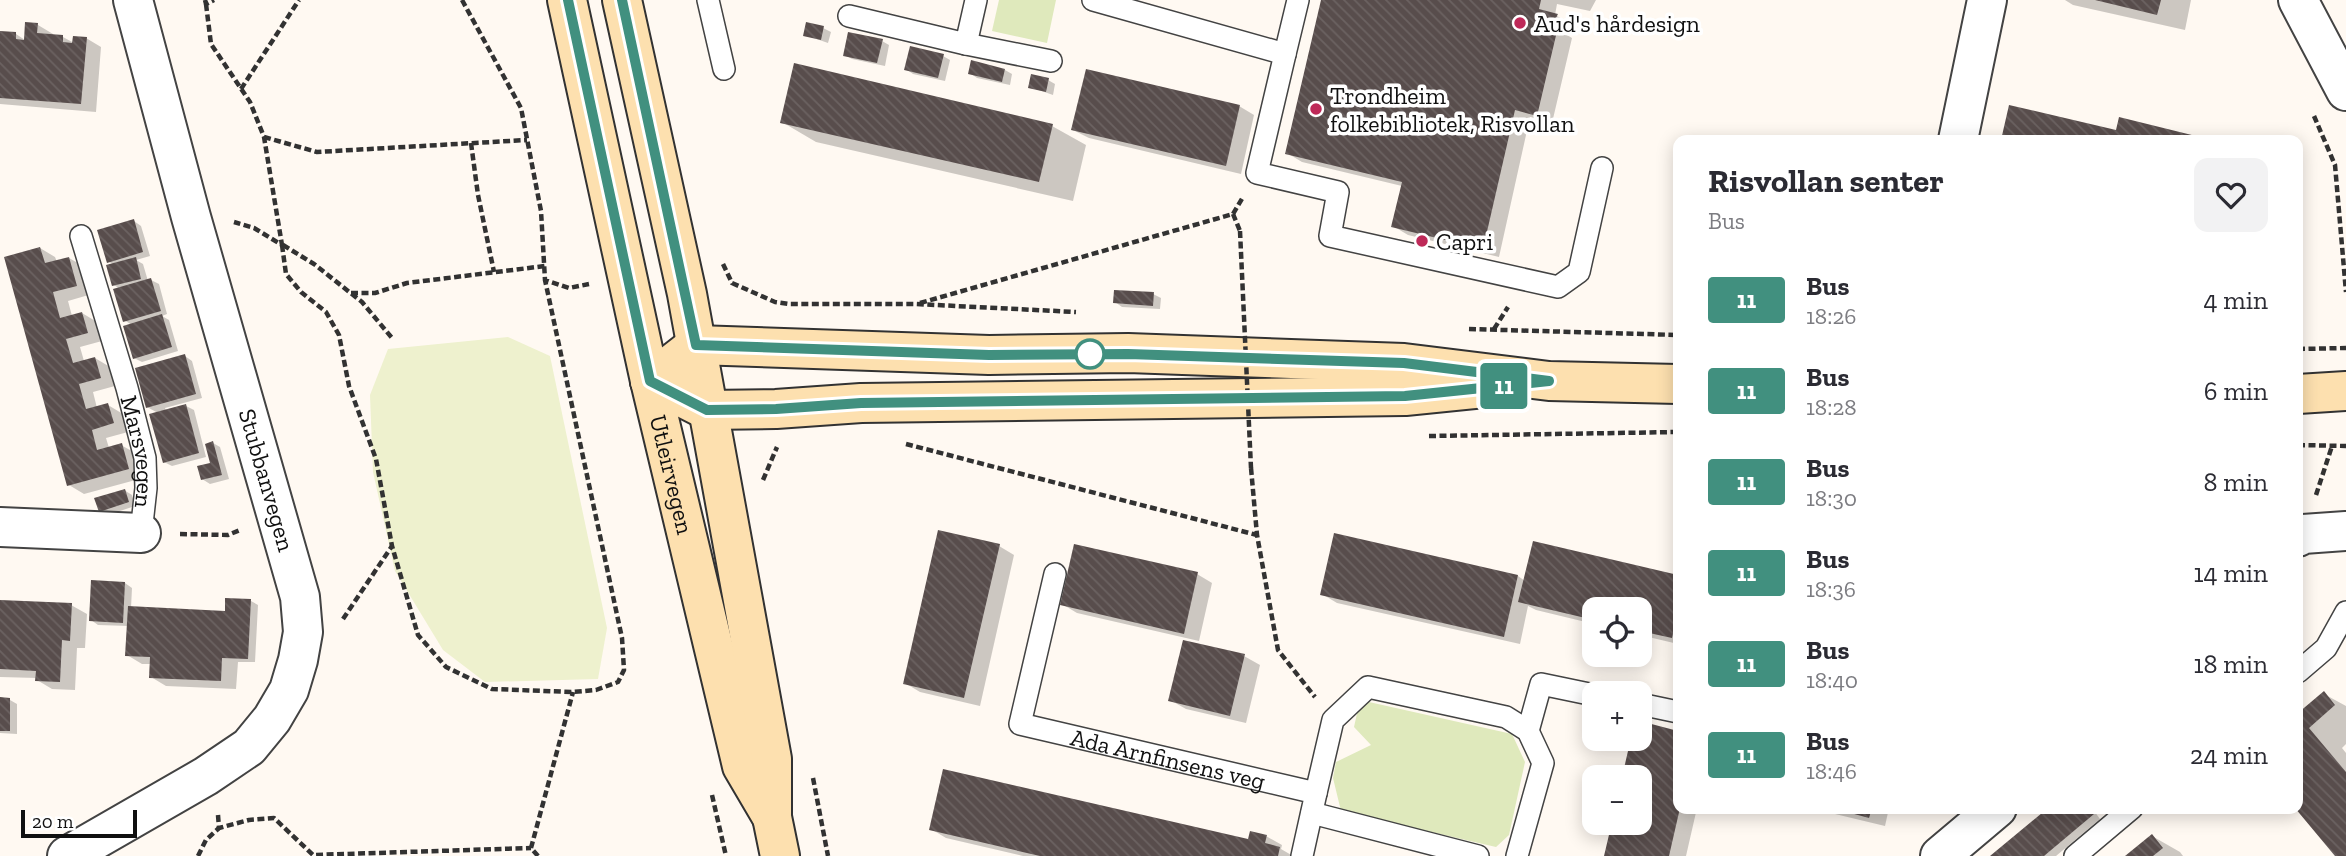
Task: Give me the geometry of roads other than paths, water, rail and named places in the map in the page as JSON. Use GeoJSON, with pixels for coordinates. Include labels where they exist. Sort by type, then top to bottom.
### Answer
{"type":"FeatureCollection","features":[{"type":"Feature","properties":{"kind":"main road","name":"Utleirvegen"},"geometry":{"type":"LineString","coordinates":[[568,0],[650,381],[742,766],[772,817]]}},
{"type":"Feature","properties":{"kind":"main road","name":"Utleirvegen"},"geometry":{"type":"LineString","coordinates":[[622,0],[696,345],[772,759],[772,817],[780,856]]}},
{"type":"Feature","properties":{"kind":"main road"},"geometry":{"type":"LineString","coordinates":[[1549,381],[1405,396],[861,403],[776,409],[707,410],[650,381],[696,345],[989,355],[1128,354],[1404,363],[1549,381],[1673,384]]}},
{"type":"Feature","properties":{"kind":"main road"},"geometry":{"type":"LineString","coordinates":[[2303,394],[2346,391]]}},
{"type":"Feature","properties":{"kind":"street","name":"Stubbanvegen"},"geometry":{"type":"LineString","coordinates":[[67,856],[206,776],[249,747],[272,719],[289,690],[303,632],[300,597],[132,0]]}},
{"type":"Feature","properties":{"kind":"street"},"geometry":{"type":"LineString","coordinates":[[1959,135],[1987,0]]}},
{"type":"Feature","properties":{"kind":"street"},"geometry":{"type":"LineString","coordinates":[[2298,0],[2346,91]]}},
{"type":"Feature","properties":{"kind":"street","name":"Marsvegen"},"geometry":{"type":"LineString","coordinates":[[0,527],[141,533]]}},
{"type":"Feature","properties":{"kind":"street"},"geometry":{"type":"LineString","coordinates":[[2303,536],[2346,531]]}},
{"type":"Feature","properties":{"kind":"street"},"geometry":{"type":"LineString","coordinates":[[1940,856],[1990,814]]}},
{"type":"Feature","properties":{"kind":"lane"},"geometry":{"type":"LineString","coordinates":[[708,0],[724,69]]}},
{"type":"Feature","properties":{"kind":"lane"},"geometry":{"type":"LineString","coordinates":[[966,44],[976,0]]}},
{"type":"Feature","properties":{"kind":"lane"},"geometry":{"type":"LineString","coordinates":[[1093,0],[1285,54]]}},
{"type":"Feature","properties":{"kind":"lane"},"geometry":{"type":"LineString","coordinates":[[1298,0],[1257,173],[1338,192],[1330,236],[1558,287],[1579,272],[1602,168]]}},
{"type":"Feature","properties":{"kind":"lane"},"geometry":{"type":"LineString","coordinates":[[849,16],[1051,61]]}},
{"type":"Feature","properties":{"kind":"lane","name":"Marsvegen"},"geometry":{"type":"LineString","coordinates":[[81,236],[145,458],[146,488],[141,533]]}},
{"type":"Feature","properties":{"kind":"lane","name":"Ada Arnfinsens veg"},"geometry":{"type":"LineString","coordinates":[[1055,574],[1020,724],[1314,803],[1478,856]]}},
{"type":"Feature","properties":{"kind":"lane"},"geometry":{"type":"LineString","coordinates":[[2303,668],[2326,649],[2346,612]]}},
{"type":"Feature","properties":{"kind":"lane"},"geometry":{"type":"LineString","coordinates":[[1528,731],[1541,684],[1582,693]]}},
{"type":"Feature","properties":{"kind":"lane"},"geometry":{"type":"LineString","coordinates":[[1302,856],[1333,720],[1367,687],[1506,717],[1528,731],[1544,763],[1517,856]]}},
{"type":"Feature","properties":{"kind":"lane"},"geometry":{"type":"LineString","coordinates":[[1652,707],[1673,711]]}},
{"type":"Feature","properties":{"kind":"lane"},"geometry":{"type":"LineString","coordinates":[[2075,856],[2125,814]]}},
{"type":"Feature","properties":{"kind":"place","name":"Aud's hårdesign"},"geometry":{"type":"Point","coordinates":[1520,23]}},
{"type":"Feature","properties":{"kind":"place","name":"Trondheim folkebibliotek, Risvollan"},"geometry":{"type":"Point","coordinates":[1316,109]}},
{"type":"Feature","properties":{"kind":"place","name":"Capri"},"geometry":{"type":"Point","coordinates":[1422,241]}}]}
